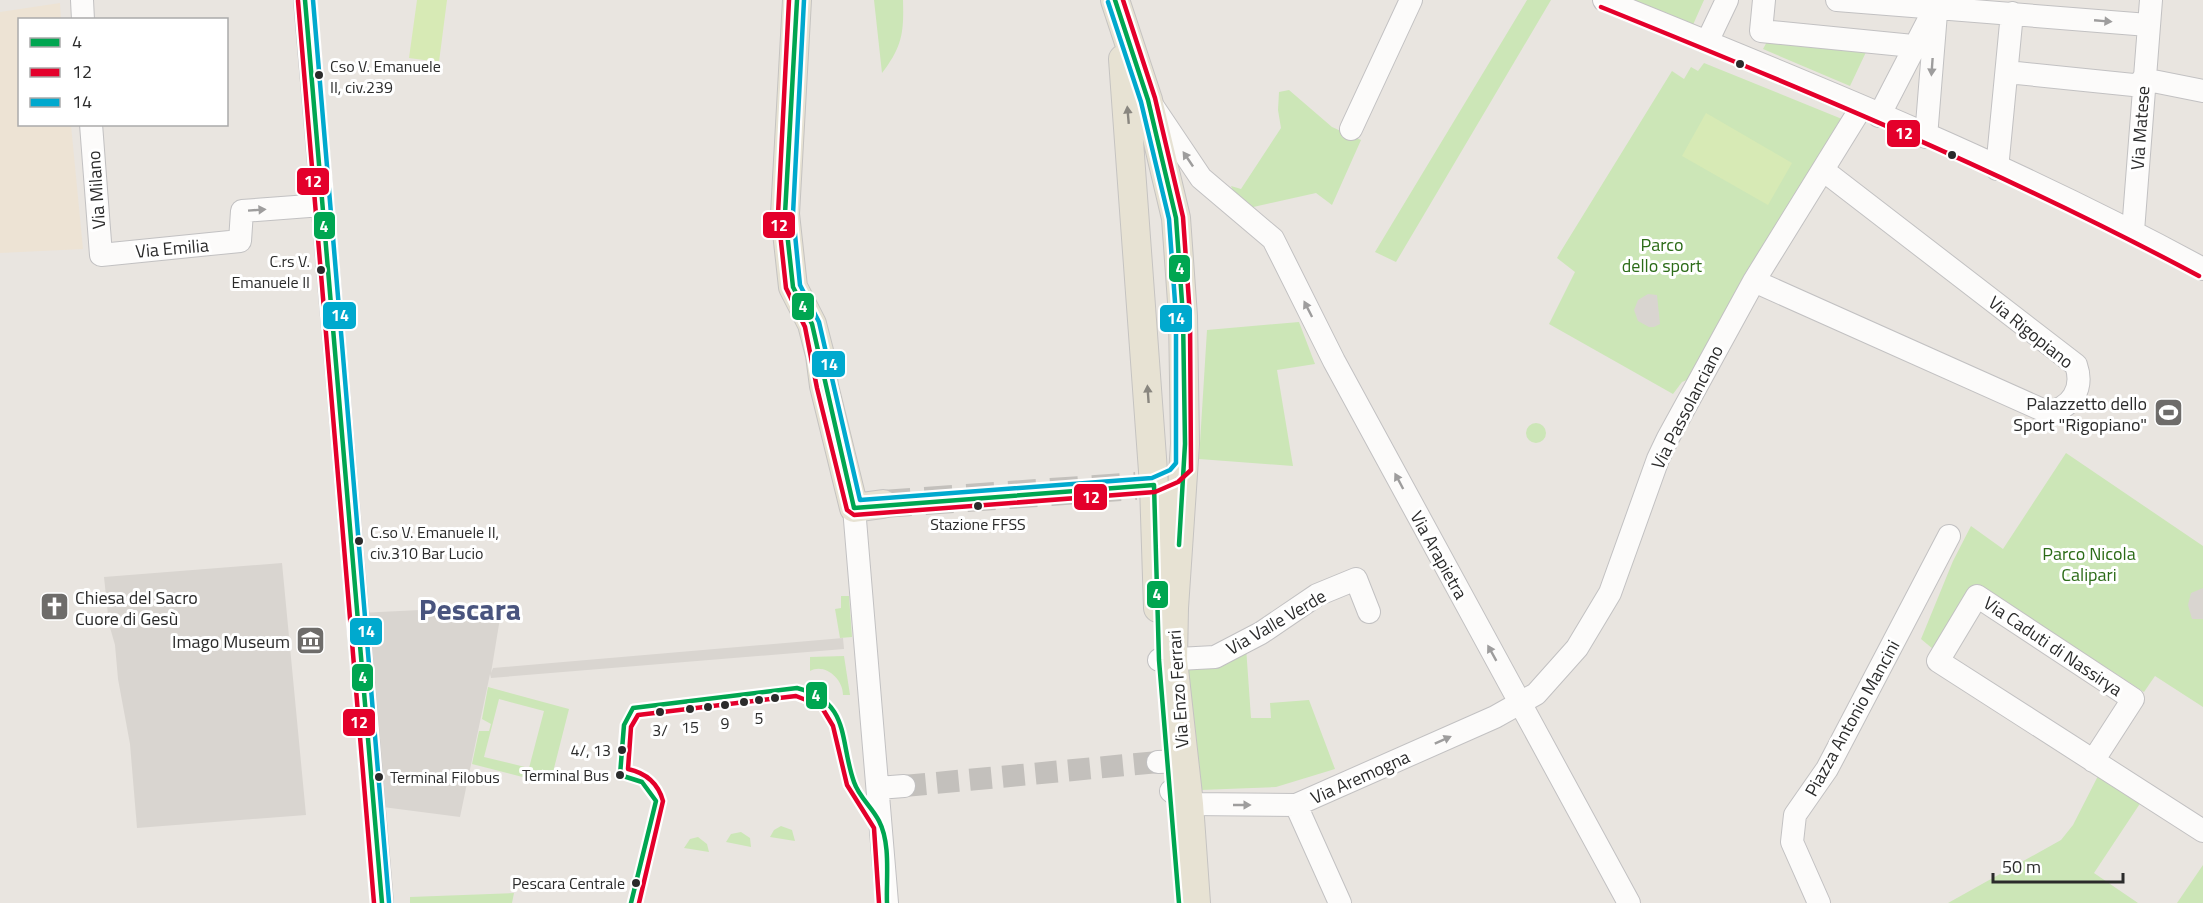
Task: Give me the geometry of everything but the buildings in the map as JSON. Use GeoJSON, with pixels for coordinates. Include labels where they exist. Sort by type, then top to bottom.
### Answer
{"type":"FeatureCollection","features":[{"type":"Feature","properties":{"kind":"main road"},"geometry":{"type":"LineString","coordinates":[[797,0],[785,214],[793,287],[812,324],[820,355],[824,386],[854,508],[883,504]]}},
{"type":"Feature","properties":{"kind":"main road","name":"Via Enzo Ferrari"},"geometry":{"type":"LineString","coordinates":[[1117,9],[1148,100],[1176,218],[1183,316],[1184,466],[1174,608],[1166,660]]}},
{"type":"Feature","properties":{"kind":"main road","name":"Via Enzo Ferrari"},"geometry":{"type":"LineString","coordinates":[[1117,9],[1135,198],[1145,486],[1166,660],[1170,762],[1180,798],[1196,903]]}},
{"type":"Feature","properties":{"kind":"main road"},"geometry":{"type":"LineString","coordinates":[[1132,157],[1137,168],[1147,171],[1157,167],[1161,154]]}},
{"type":"Feature","properties":{"kind":"main road"},"geometry":{"type":"LineString","coordinates":[[1135,198],[1145,187],[1170,186]]}},
{"type":"Feature","properties":{"kind":"main road"},"geometry":{"type":"LineString","coordinates":[[1145,486],[1173,476],[1184,466]]}},
{"type":"Feature","properties":{"kind":"main road","name":"Via Enzo Ferrari"},"geometry":{"type":"LineString","coordinates":[[1179,903],[1180,798]]}},
{"type":"Feature","properties":{"kind":"street"},"geometry":{"type":"LineString","coordinates":[[82,0],[83,18]]}},
{"type":"Feature","properties":{"kind":"street"},"geometry":{"type":"LineString","coordinates":[[305,0],[382,903]]}},
{"type":"Feature","properties":{"kind":"street"},"geometry":{"type":"LineString","coordinates":[[1604,0],[1926,137],[2133,231],[2203,269]]}},
{"type":"Feature","properties":{"kind":"street"},"geometry":{"type":"LineString","coordinates":[[1707,42],[1727,0]]}},
{"type":"Feature","properties":{"kind":"street"},"geometry":{"type":"LineString","coordinates":[[1764,0],[1761,31],[1913,46]]}},
{"type":"Feature","properties":{"kind":"street"},"geometry":{"type":"LineString","coordinates":[[1837,0],[1938,4],[2012,13],[2058,9],[2148,25]]}},
{"type":"Feature","properties":{"kind":"street","name":"Via Matese"},"geometry":{"type":"LineString","coordinates":[[2133,231],[2151,0]]}},
{"type":"Feature","properties":{"kind":"street"},"geometry":{"type":"LineString","coordinates":[[1351,129],[1408,1]]}},
{"type":"Feature","properties":{"kind":"street"},"geometry":{"type":"LineString","coordinates":[[1926,137],[1938,4]]}},
{"type":"Feature","properties":{"kind":"street","name":"Via Passolanciano"},"geometry":{"type":"LineString","coordinates":[[1520,704],[1536,694],[1576,648],[1610,593],[1658,459],[1754,282],[1823,170],[1870,112],[1938,4]]}},
{"type":"Feature","properties":{"kind":"street"},"geometry":{"type":"LineString","coordinates":[[1997,169],[2012,13]]}},
{"type":"Feature","properties":{"kind":"street"},"geometry":{"type":"LineString","coordinates":[[2007,72],[2143,82],[2203,91]]}},
{"type":"Feature","properties":{"kind":"street","name":"Via Arapietra"},"geometry":{"type":"LineString","coordinates":[[1148,100],[1202,178],[1272,239],[1334,361],[1629,903]]}},
{"type":"Feature","properties":{"kind":"street","name":"Via Milano"},"geometry":{"type":"LineString","coordinates":[[91,126],[101,255]]}},
{"type":"Feature","properties":{"kind":"street","name":"Via Rigopiano"},"geometry":{"type":"LineString","coordinates":[[1754,282],[2047,412],[2056,411],[2074,398],[2080,383],[2076,365],[1823,170]]}},
{"type":"Feature","properties":{"kind":"street","name":"Via Arapietra"},"geometry":{"type":"LineString","coordinates":[[1170,186],[1196,191],[1241,213]]}},
{"type":"Feature","properties":{"kind":"street","name":"Via Emilia"},"geometry":{"type":"LineString","coordinates":[[101,255],[240,241],[242,211],[322,205]]}},
{"type":"Feature","properties":{"kind":"street"},"geometry":{"type":"LineString","coordinates":[[854,508],[887,903]]}},
{"type":"Feature","properties":{"kind":"street","name":"Piazza Antonio Mancini"},"geometry":{"type":"LineString","coordinates":[[1819,903],[1792,842],[1795,815],[1833,758],[1949,536]]}},
{"type":"Feature","properties":{"kind":"street","name":"Via Valle Verde"},"geometry":{"type":"LineString","coordinates":[[1166,660],[1215,657],[1261,633],[1317,595],[1356,579],[1369,612]]}},
{"type":"Feature","properties":{"kind":"street","name":"Via Caduti di Nassirya"},"geometry":{"type":"LineString","coordinates":[[2093,761],[2133,699],[1977,596],[1938,661],[2093,761],[2202,828]]}},
{"type":"Feature","properties":{"kind":"street","name":"Via Aremogna"},"geometry":{"type":"LineString","coordinates":[[1180,798],[1296,805],[1520,704]]}},
{"type":"Feature","properties":{"kind":"street"},"geometry":{"type":"LineString","coordinates":[[878,788],[904,786]]}},
{"type":"Feature","properties":{"kind":"street"},"geometry":{"type":"LineString","coordinates":[[1296,805],[1340,903]]}},
{"type":"Feature","properties":{"kind":"shaded area"},"geometry":{"type":"Polygon","coordinates":[[[60,3],[61,18],[18,18],[18,126],[71,126],[83,249],[0,253],[0,12],[60,3]]]}},
{"type":"Feature","properties":{"kind":"shaded area"},"geometry":{"type":"Polygon","coordinates":[[[1648,294],[1657,295],[1660,324],[1654,327],[1638,321],[1634,310],[1638,300],[1648,294]]]}},
{"type":"Feature","properties":{"kind":"shaded area"},"geometry":{"type":"Polygon","coordinates":[[[282,563],[306,815],[137,828],[130,744],[118,679],[115,645],[109,624],[104,577],[282,563]]]}},
{"type":"Feature","properties":{"kind":"shaded area"},"geometry":{"type":"Polygon","coordinates":[[[2203,588],[2203,619],[2192,619],[2188,605],[2191,593],[2203,588]]]}},
{"type":"Feature","properties":{"kind":"shaded area"},"geometry":{"type":"Polygon","coordinates":[[[502,606],[491,673],[493,668],[843,638],[844,649],[491,678],[490,674],[460,817],[375,806],[359,613],[502,606]]]}},
{"type":"Feature","properties":{"kind":"green space"},"geometry":{"type":"Polygon","coordinates":[[[417,0],[447,0],[439,62],[409,58],[417,0]]]}},
{"type":"Feature","properties":{"kind":"green space"},"geometry":{"type":"Polygon","coordinates":[[[874,0],[903,0],[903,22],[898,47],[882,73],[874,0]]]}},
{"type":"Feature","properties":{"kind":"green space"},"geometry":{"type":"Polygon","coordinates":[[[1527,0],[1551,0],[1396,262],[1375,252],[1527,0]]]}},
{"type":"Feature","properties":{"kind":"green space"},"geometry":{"type":"Polygon","coordinates":[[[1628,0],[1704,0],[1692,27],[1628,0]]]}},
{"type":"Feature","properties":{"kind":"green space"},"geometry":{"type":"Polygon","coordinates":[[[1769,38],[1867,50],[1850,86],[1763,49],[1769,38]]]}},
{"type":"Feature","properties":{"kind":"green space","name":"Parco dello sport"},"geometry":{"type":"Polygon","coordinates":[[[1704,63],[1842,119],[1692,378],[1682,382],[1673,394],[1549,324],[1575,272],[1557,258],[1561,251],[1672,71],[1684,79],[1691,67],[1698,71],[1704,63]]]}},
{"type":"Feature","properties":{"kind":"green space"},"geometry":{"type":"Polygon","coordinates":[[[1289,90],[1332,127],[1361,140],[1332,205],[1316,193],[1249,208],[1234,193],[1231,186],[1241,189],[1281,128],[1278,110],[1279,92],[1289,90]]]}},
{"type":"Feature","properties":{"kind":"green space"},"geometry":{"type":"Polygon","coordinates":[[[1706,113],[1792,163],[1768,205],[1682,156],[1706,113]]]}},
{"type":"Feature","properties":{"kind":"green space"},"geometry":{"type":"Polygon","coordinates":[[[1299,322],[1315,364],[1277,370],[1293,466],[1199,459],[1207,330],[1299,322]]]}},
{"type":"Feature","properties":{"kind":"green space"},"geometry":{"type":"Polygon","coordinates":[[[1536,423],[1543,426],[1546,433],[1543,440],[1536,443],[1529,440],[1526,433],[1529,426],[1536,423]]]}},
{"type":"Feature","properties":{"kind":"green space","name":"Parco Nicola Calipari"},"geometry":{"type":"Polygon","coordinates":[[[2066,453],[2203,546],[2203,707],[2155,676],[2144,692],[1977,584],[1933,649],[1921,639],[1953,561],[1971,526],[2003,549],[2066,453]]]}},
{"type":"Feature","properties":{"kind":"green space"},"geometry":{"type":"Polygon","coordinates":[[[841,596],[849,596],[852,637],[840,638],[835,609],[841,608],[841,596]]]}},
{"type":"Feature","properties":{"kind":"green space"},"geometry":{"type":"Polygon","coordinates":[[[1246,647],[1251,718],[1271,718],[1270,703],[1309,700],[1335,769],[1276,787],[1200,790],[1185,665],[1246,647]]]}},
{"type":"Feature","properties":{"kind":"green space"},"geometry":{"type":"Polygon","coordinates":[[[844,656],[850,695],[843,695],[837,678],[827,671],[816,669],[810,671],[810,657],[844,656]]]}},
{"type":"Feature","properties":{"kind":"green space"},"geometry":{"type":"Polygon","coordinates":[[[488,687],[569,709],[550,784],[472,764],[479,731],[489,731],[491,724],[482,719],[488,687]],[[499,699],[484,757],[529,768],[544,711],[499,699]]]}},
{"type":"Feature","properties":{"kind":"green space"},"geometry":{"type":"Polygon","coordinates":[[[2098,776],[2141,802],[2094,873],[2138,903],[1948,903],[2061,840],[2073,825],[2098,776]]]}},
{"type":"Feature","properties":{"kind":"green space"},"geometry":{"type":"Polygon","coordinates":[[[781,826],[792,830],[795,841],[770,837],[774,830],[781,826]]]}},
{"type":"Feature","properties":{"kind":"green space"},"geometry":{"type":"Polygon","coordinates":[[[741,832],[750,838],[751,847],[726,842],[731,834],[741,832]]]}},
{"type":"Feature","properties":{"kind":"green space"},"geometry":{"type":"Polygon","coordinates":[[[698,837],[707,844],[709,852],[684,848],[690,839],[698,837]]]}},
{"type":"Feature","properties":{"kind":"green space"},"geometry":{"type":"Polygon","coordinates":[[[2203,865],[2203,903],[2177,903],[2203,865]]]}},
{"type":"Feature","properties":{"kind":"green space"},"geometry":{"type":"Polygon","coordinates":[[[514,893],[512,903],[410,903],[410,897],[514,893]]]}},
{"type":"Feature","properties":{"kind":"tunnel"},"geometry":{"type":"LineString","coordinates":[[883,504],[1136,486]]}},
{"type":"Feature","properties":{"kind":"tunnel"},"geometry":{"type":"LineString","coordinates":[[904,786],[1158,762]]}},
{"type":"Feature","properties":{"kind":"transit line","name":"4"},"geometry":{"type":"LineString","coordinates":[[305,0],[382,903]]}},
{"type":"Feature","properties":{"kind":"transit line","name":"14"},"geometry":{"type":"LineString","coordinates":[[313,0],[389,902]]}},
{"type":"Feature","properties":{"kind":"transit line","name":"12"},"geometry":{"type":"LineString","coordinates":[[789,0],[778,214],[786,288],[805,327],[817,388],[847,510],[854,515],[1155,492],[1178,482],[1191,470],[1190,316],[1183,217],[1155,98],[1123,0]]}},
{"type":"Feature","properties":{"kind":"transit line","name":"4"},"geometry":{"type":"LineString","coordinates":[[797,0],[785,214],[793,287],[812,324],[854,508],[1154,485],[1159,660],[1179,903]]}},
{"type":"Feature","properties":{"kind":"transit line","name":"14"},"geometry":{"type":"LineString","coordinates":[[804,0],[793,214],[800,285],[819,322],[860,500],[1152,478],[1170,470],[1176,463],[1176,316],[1169,219],[1141,102],[1108,2]]}},
{"type":"Feature","properties":{"kind":"transit line","name":"4"},"geometry":{"type":"LineString","coordinates":[[1115,0],[1148,100],[1176,218],[1183,316],[1185,444],[1179,545]]}},
{"type":"Feature","properties":{"kind":"transit line","name":"12"},"geometry":{"type":"LineString","coordinates":[[298,1],[374,903]]}},
{"type":"Feature","properties":{"kind":"transit line","name":"12"},"geometry":{"type":"LineString","coordinates":[[1601,7],[1829,101],[1978,167],[2199,276]]}},
{"type":"Feature","properties":{"kind":"transit line","name":"4"},"geometry":{"type":"LineString","coordinates":[[631,903],[656,801],[642,782],[620,775],[624,725],[633,708],[797,688],[814,694],[827,703],[835,713],[844,737],[854,782],[883,830],[887,850],[887,903]]}},
{"type":"Feature","properties":{"kind":"transit line","name":"12"},"geometry":{"type":"LineString","coordinates":[[639,903],[663,801],[658,789],[650,780],[628,769],[631,727],[638,715],[796,696],[821,706],[833,726],[847,785],[874,828],[879,903]]}},
{"type":"Feature","properties":{"kind":"place","name":"Cso V. Emanuele II, civ.239"},"geometry":{"type":"Point","coordinates":[319,75]}},
{"type":"Feature","properties":{"kind":"place","name":"C.rs V. Emanuele II"},"geometry":{"type":"Point","coordinates":[321,270]}},
{"type":"Feature","properties":{"kind":"place","name":"Palazzetto dello Sport \"Rigopiano\""},"geometry":{"type":"Point","coordinates":[2168,413]}},
{"type":"Feature","properties":{"kind":"place","name":"Stazione FFSS"},"geometry":{"type":"Point","coordinates":[978,506]}},
{"type":"Feature","properties":{"kind":"place","name":"C.so V. Emanuele II, civ.310 Bar Lucio"},"geometry":{"type":"Point","coordinates":[359,541]}},
{"type":"Feature","properties":{"kind":"place","name":"Chiesa del Sacro Cuore di Gesù"},"geometry":{"type":"Point","coordinates":[54,607]}},
{"type":"Feature","properties":{"kind":"place","name":"Imago Museum"},"geometry":{"type":"Point","coordinates":[311,641]}},
{"type":"Feature","properties":{"kind":"place","name":"5"},"geometry":{"type":"Point","coordinates":[759,700]}},
{"type":"Feature","properties":{"kind":"place","name":"9"},"geometry":{"type":"Point","coordinates":[725,705]}},
{"type":"Feature","properties":{"kind":"place","name":"15"},"geometry":{"type":"Point","coordinates":[690,709]}},
{"type":"Feature","properties":{"kind":"place","name":"3/"},"geometry":{"type":"Point","coordinates":[660,712]}},
{"type":"Feature","properties":{"kind":"place","name":"4/, 13"},"geometry":{"type":"Point","coordinates":[622,750]}},
{"type":"Feature","properties":{"kind":"place","name":"Terminal Bus"},"geometry":{"type":"Point","coordinates":[620,775]}},
{"type":"Feature","properties":{"kind":"place","name":"Terminal Filobus"},"geometry":{"type":"Point","coordinates":[379,777]}},
{"type":"Feature","properties":{"kind":"place","name":"Pescara Centrale"},"geometry":{"type":"Point","coordinates":[636,883]}},
{"type":"Feature","properties":{"kind":"district","name":"Pescara"},"geometry":{"type":"Point","coordinates":[470,609]}}]}
